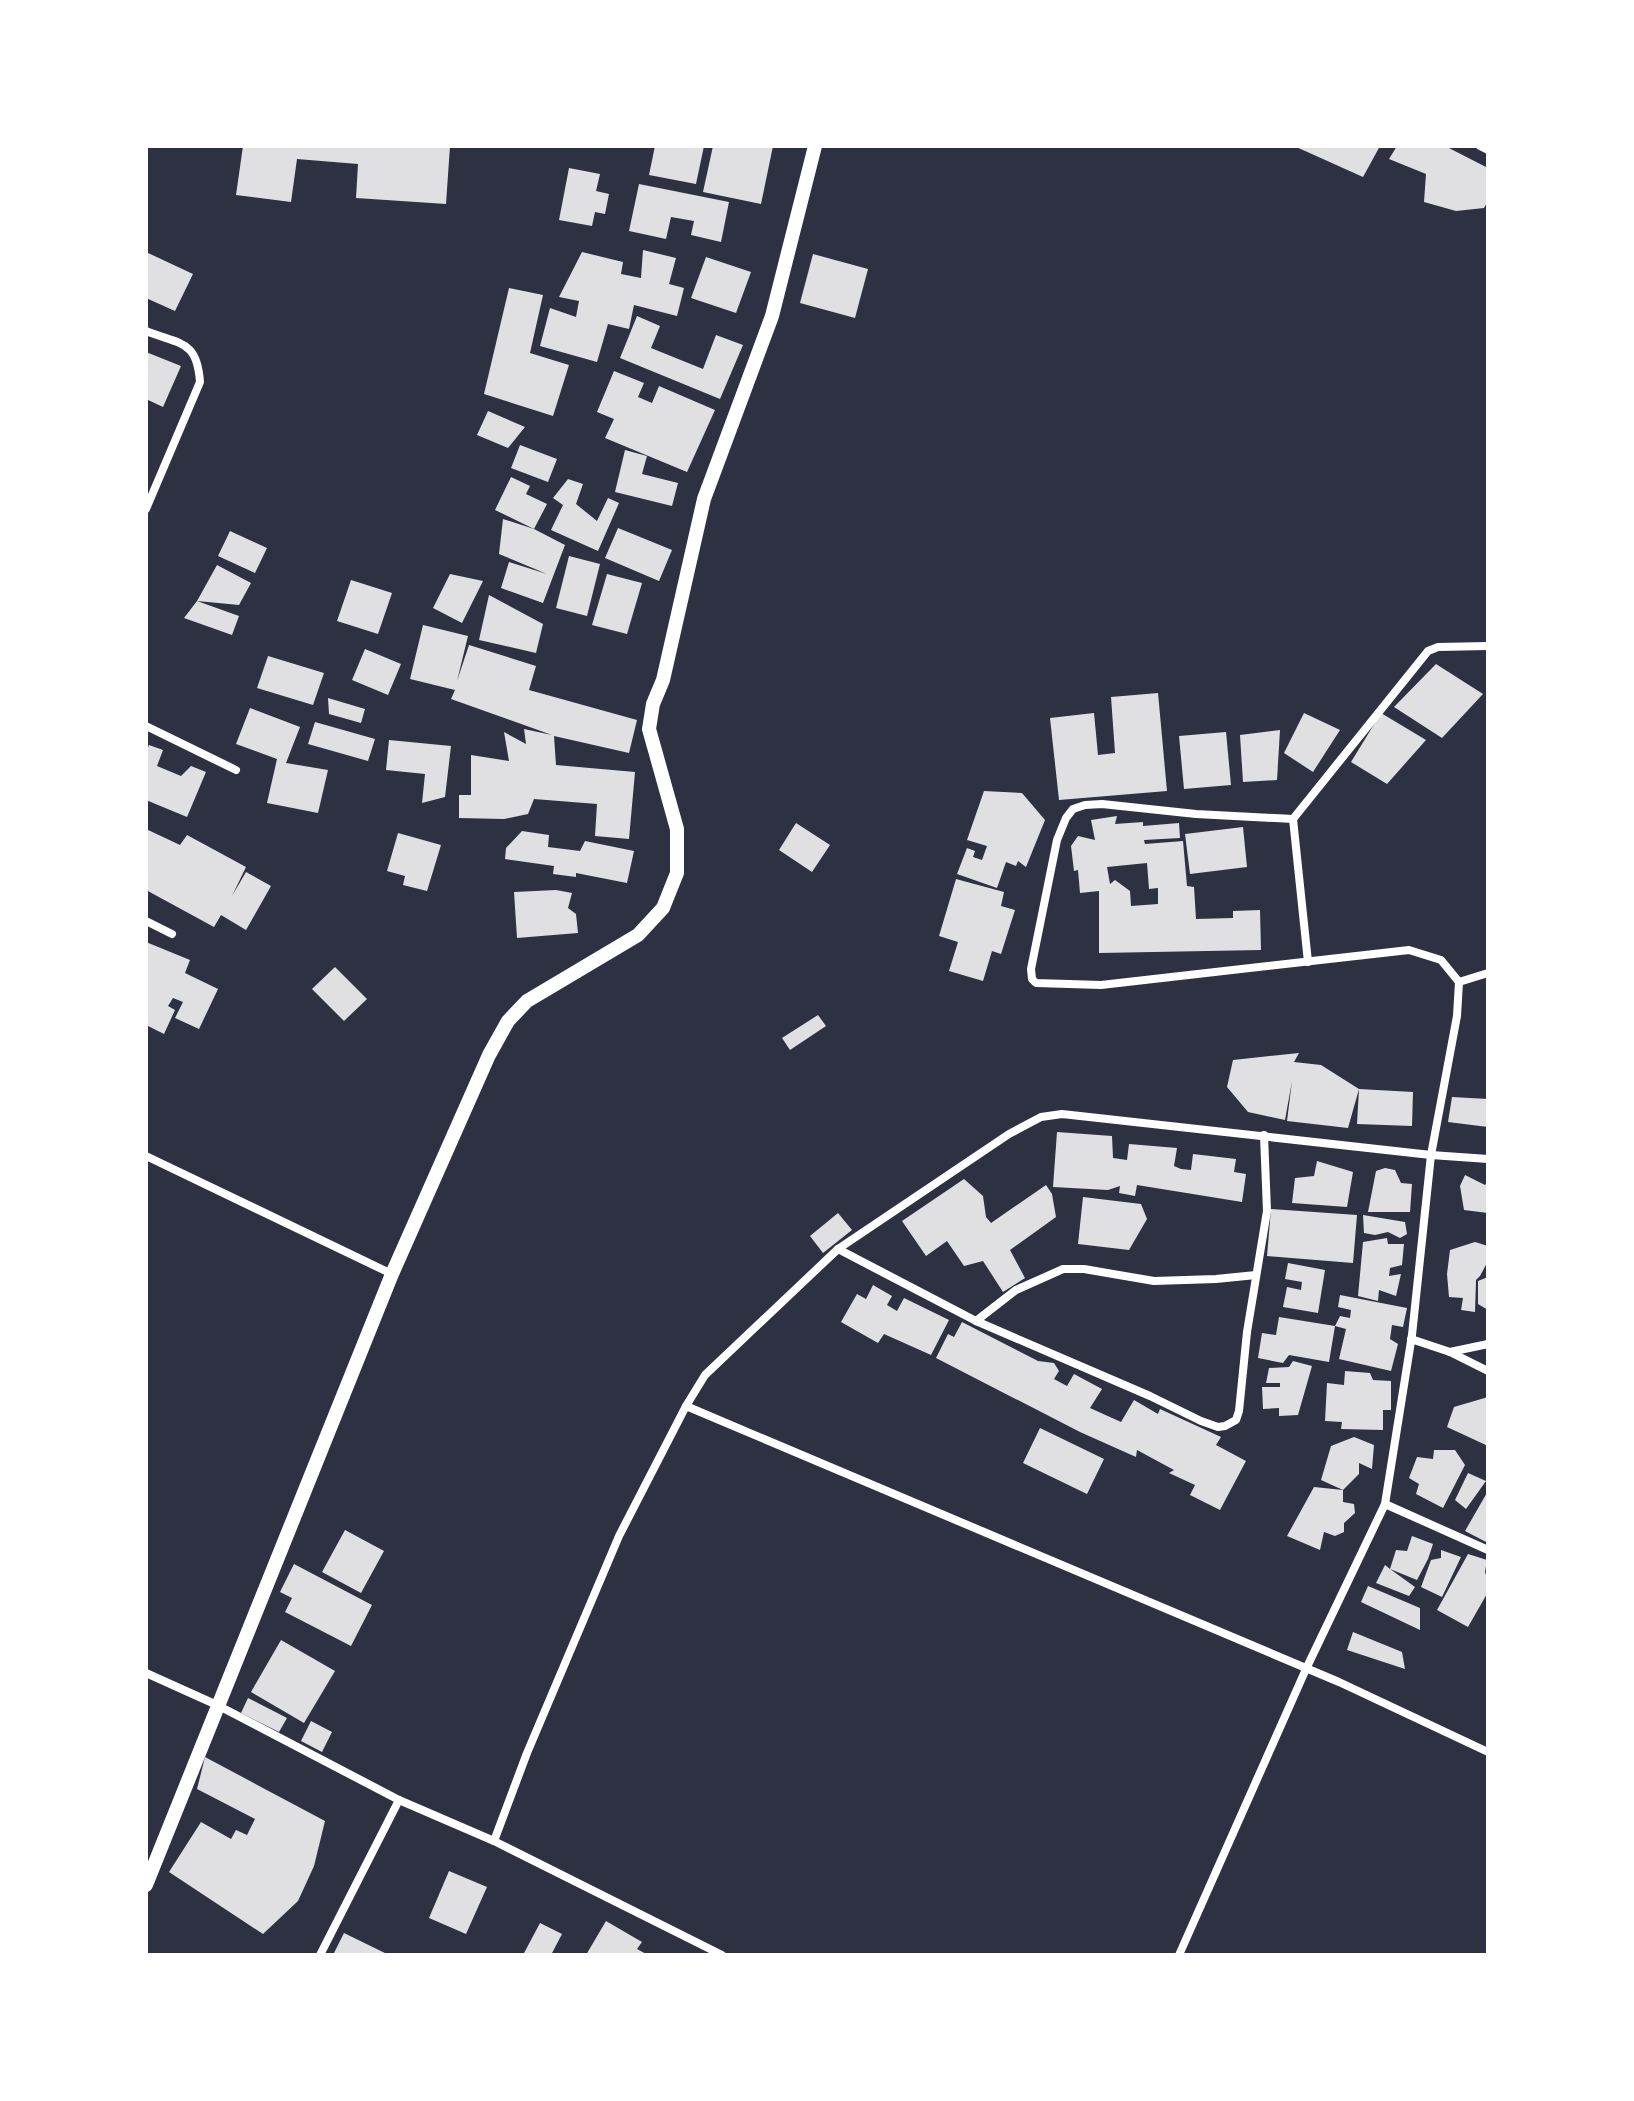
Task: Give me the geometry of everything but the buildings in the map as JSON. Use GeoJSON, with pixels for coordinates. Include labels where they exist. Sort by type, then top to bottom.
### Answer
{"type":"FeatureCollection","features":[{"type":"Feature","properties":{"kind":"street"},"geometry":{"type":"LineString","coordinates":[[146,1885],[392,1274],[489,1055],[508,1021],[527,1001],[638,935],[663,908],[677,873],[677,829],[649,729],[653,704],[663,680],[704,499],[772,316],[815,146]]}},
{"type":"Feature","properties":{"kind":"street"},"geometry":{"type":"LineString","coordinates":[[1480,146],[1488,150]]}},
{"type":"Feature","properties":{"kind":"street"},"geometry":{"type":"LineString","coordinates":[[146,331],[190,348],[196,355],[200,382],[146,509]]}},
{"type":"Feature","properties":{"kind":"street"},"geometry":{"type":"LineString","coordinates":[[1308,962],[1293,819],[1428,651],[1438,647],[1488,646]]}},
{"type":"Feature","properties":{"kind":"street"},"geometry":{"type":"LineString","coordinates":[[146,726],[236,770]]}},
{"type":"Feature","properties":{"kind":"street"},"geometry":{"type":"LineString","coordinates":[[1179,1955],[1306,1669],[1385,1504],[1411,1339],[1431,1155],[1457,1016],[1459,982],[1441,960],[1409,950],[1101,985],[1036,983],[1032,979],[1031,969],[1057,840],[1073,809],[1102,804],[1196,814],[1293,819]]}},
{"type":"Feature","properties":{"kind":"street"},"geometry":{"type":"LineString","coordinates":[[146,921],[172,934]]}},
{"type":"Feature","properties":{"kind":"street"},"geometry":{"type":"LineString","coordinates":[[1459,982],[1488,973]]}},
{"type":"Feature","properties":{"kind":"street"},"geometry":{"type":"LineString","coordinates":[[494,1841],[527,1753],[619,1536],[686,1406],[705,1375],[838,1249],[1009,1134],[1041,1117],[1062,1114],[1488,1159]]}},
{"type":"Feature","properties":{"kind":"street"},"geometry":{"type":"LineString","coordinates":[[838,1249],[976,1321],[1201,1421],[1218,1427],[1225,1426],[1236,1420],[1239,1411],[1247,1332],[1267,1211],[1264,1135]]}},
{"type":"Feature","properties":{"kind":"street"},"geometry":{"type":"LineString","coordinates":[[146,1156],[392,1274]]}},
{"type":"Feature","properties":{"kind":"street"},"geometry":{"type":"LineString","coordinates":[[976,1321],[1016,1290],[1063,1269],[1084,1269],[1154,1281],[1256,1275]]}},
{"type":"Feature","properties":{"kind":"street"},"geometry":{"type":"LineString","coordinates":[[1411,1339],[1450,1352],[1488,1371]]}},
{"type":"Feature","properties":{"kind":"street"},"geometry":{"type":"LineString","coordinates":[[1450,1352],[1488,1344]]}},
{"type":"Feature","properties":{"kind":"street"},"geometry":{"type":"LineString","coordinates":[[686,1406],[1339,1682],[1488,1752]]}},
{"type":"Feature","properties":{"kind":"street"},"geometry":{"type":"LineString","coordinates":[[1385,1504],[1488,1550]]}},
{"type":"Feature","properties":{"kind":"street"},"geometry":{"type":"LineString","coordinates":[[146,1673],[217,1705],[399,1800],[494,1841],[722,1955]]}},
{"type":"Feature","properties":{"kind":"street"},"geometry":{"type":"LineString","coordinates":[[320,1955],[399,1800]]}}]}
